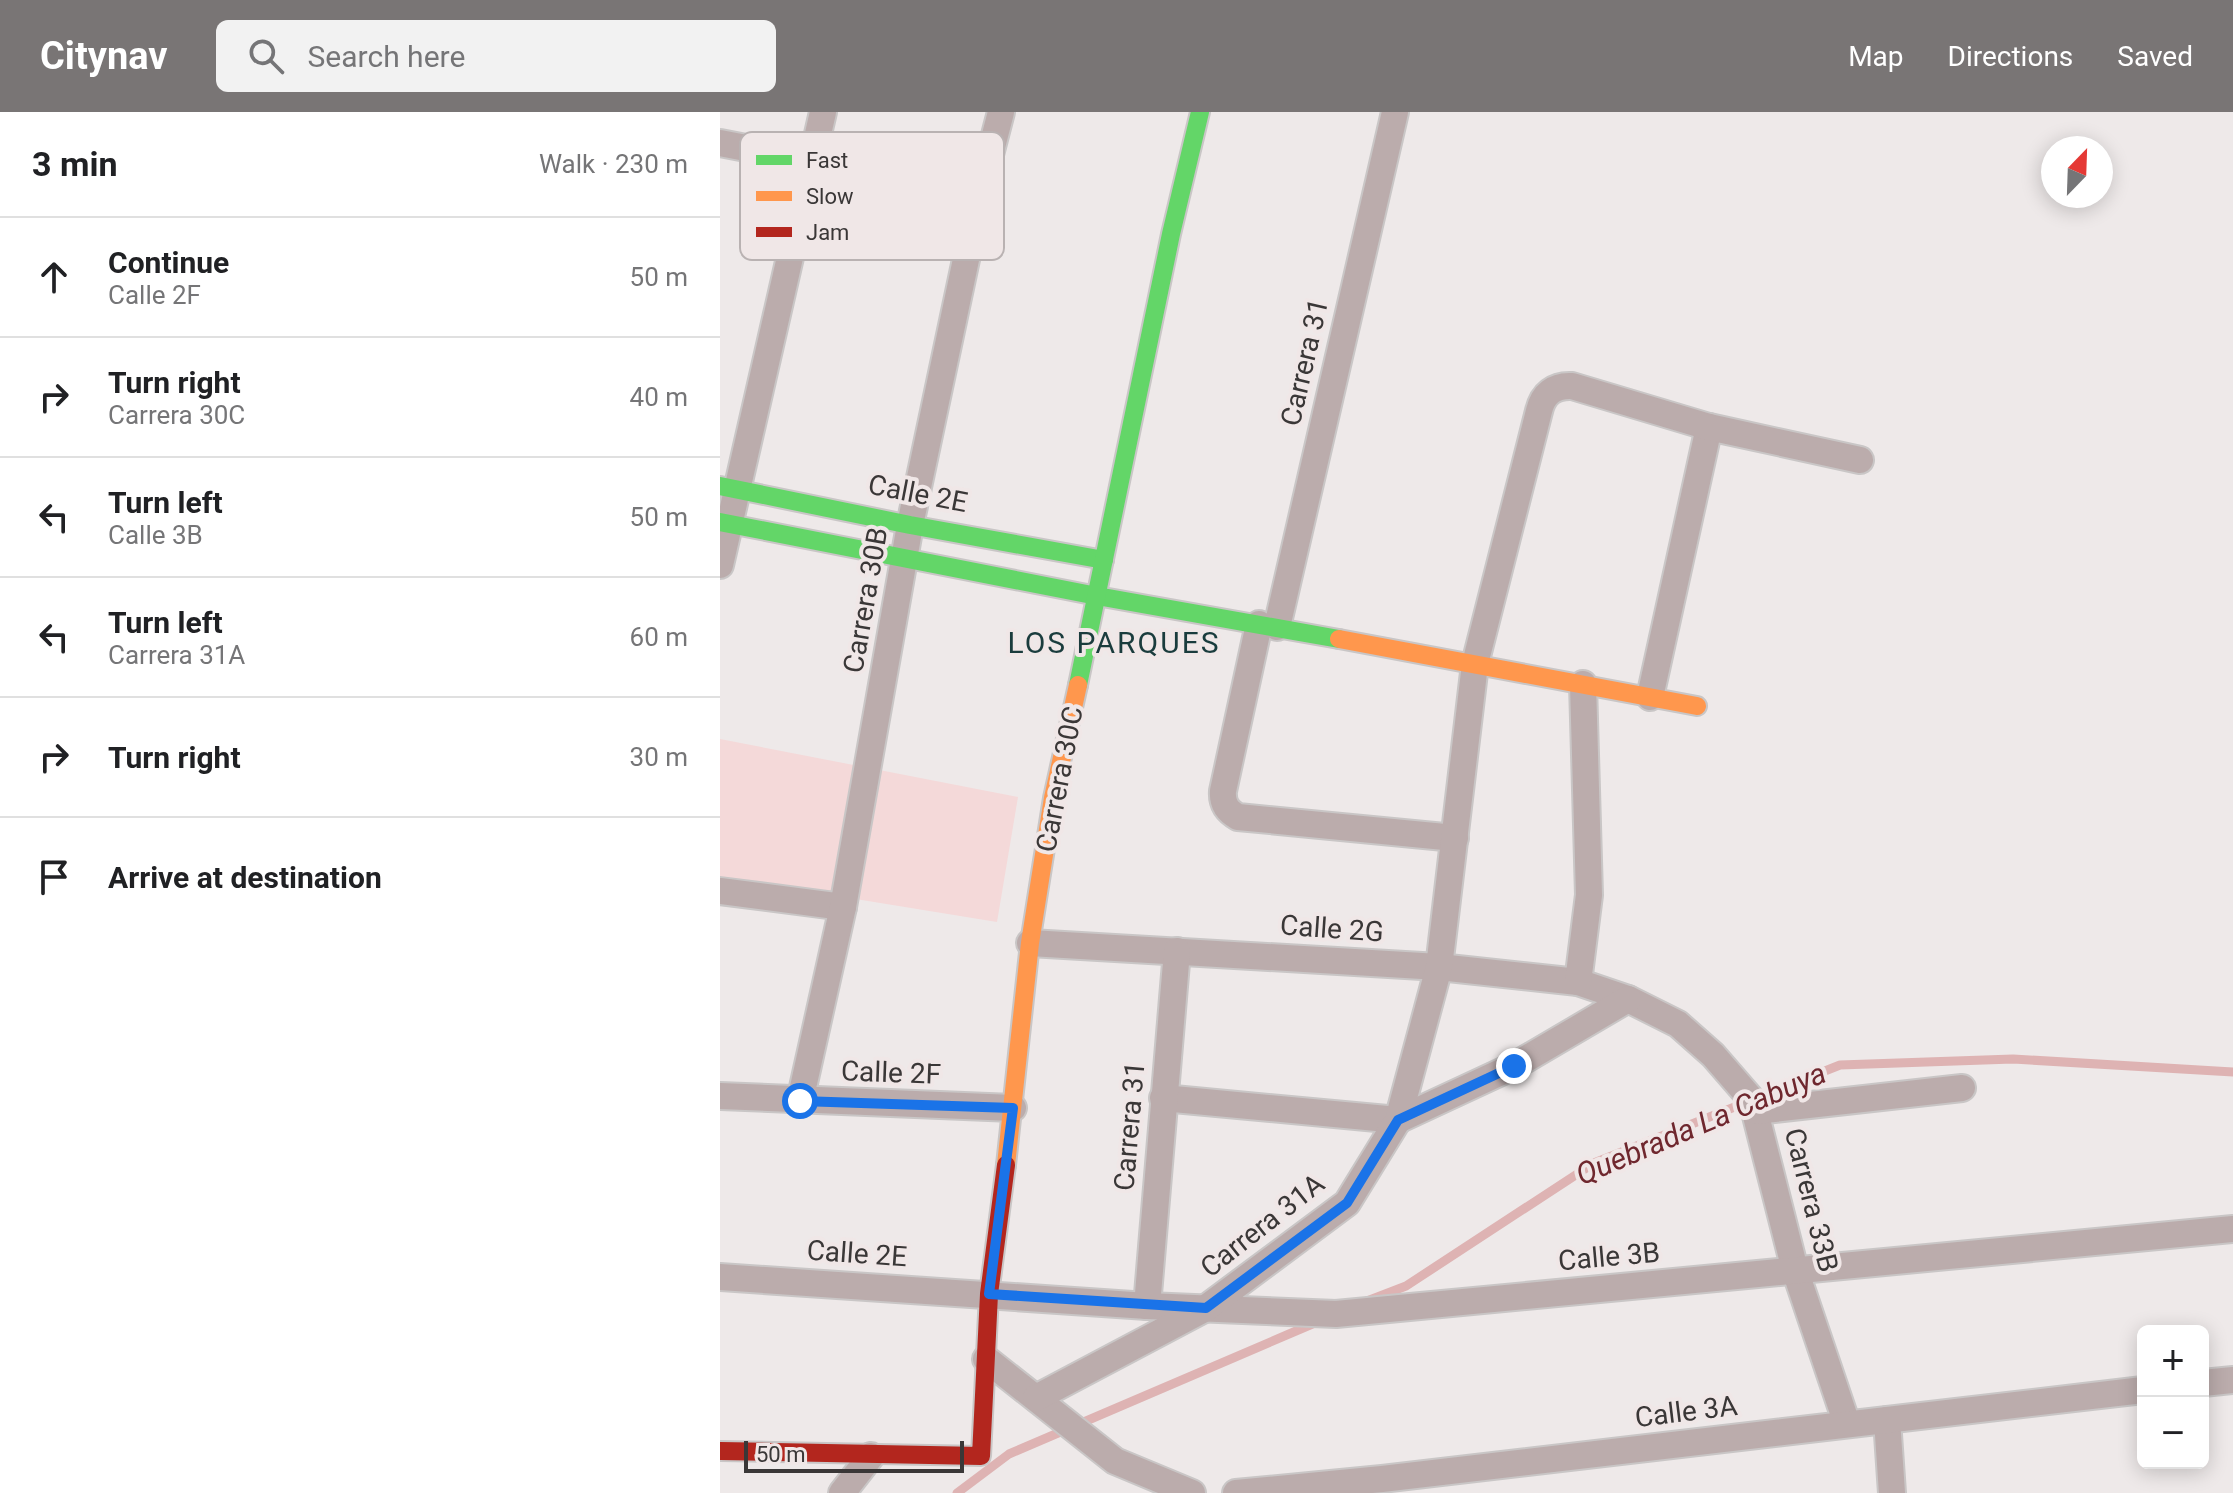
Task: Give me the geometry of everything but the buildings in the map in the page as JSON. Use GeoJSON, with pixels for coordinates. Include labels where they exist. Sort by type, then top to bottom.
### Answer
{"type":"FeatureCollection","features":[{"type":"Feature","properties":{"kind":"street"},"geometry":{"type":"LineString","coordinates":[[818,132],[823,112]]}},
{"type":"Feature","properties":{"kind":"street","name":"Carrera 30B"},"geometry":{"type":"LineString","coordinates":[[996,132],[1001,112]]}},
{"type":"Feature","properties":{"kind":"street","name":"Carrera 30C"},"geometry":{"type":"LineString","coordinates":[[871,1456],[981,1456],[989,1294],[1030,943],[1053,798],[1171,234],[1200,112]]}},
{"type":"Feature","properties":{"kind":"street","name":"Carrera 31"},"geometry":{"type":"LineString","coordinates":[[1395,112],[1268,625],[1223,791],[1225,807],[1238,817],[1455,838]]}},
{"type":"Feature","properties":{"kind":"street"},"geometry":{"type":"LineString","coordinates":[[720,143],[740,147]]}},
{"type":"Feature","properties":{"kind":"street"},"geometry":{"type":"LineString","coordinates":[[720,565],[728,487],[786,260]]}},
{"type":"Feature","properties":{"kind":"street","name":"Carrera 30B"},"geometry":{"type":"LineString","coordinates":[[800,1101],[843,907],[910,525],[966,260]]}},
{"type":"Feature","properties":{"kind":"street","name":"Carrera 31A"},"geometry":{"type":"LineString","coordinates":[[1036,1398],[1206,1308],[1347,1203],[1398,1120],[1439,967],[1475,664],[1542,401],[1548,392],[1572,386],[1709,427]]}},
{"type":"Feature","properties":{"kind":"street"},"geometry":{"type":"LineString","coordinates":[[1650,697],[1709,427],[1860,460]]}},
{"type":"Feature","properties":{"kind":"street","name":"Calle 2E"},"geometry":{"type":"LineString","coordinates":[[728,487],[910,525],[1104,560]]}},
{"type":"Feature","properties":{"kind":"street"},"geometry":{"type":"LineString","coordinates":[[724,523],[1097,596],[1697,706]]}},
{"type":"Feature","properties":{"kind":"street"},"geometry":{"type":"LineString","coordinates":[[1578,982],[1589,895],[1583,684]]}},
{"type":"Feature","properties":{"kind":"street"},"geometry":{"type":"LineString","coordinates":[[720,891],[843,907]]}},
{"type":"Feature","properties":{"kind":"street","name":"Calle 2G"},"geometry":{"type":"LineString","coordinates":[[1030,943],[1439,967],[1578,982],[1628,999]]}},
{"type":"Feature","properties":{"kind":"street","name":"Carrera 31"},"geometry":{"type":"LineString","coordinates":[[1147,1306],[1177,951]]}},
{"type":"Feature","properties":{"kind":"street"},"geometry":{"type":"LineString","coordinates":[[1163,1098],[1398,1120],[1514,1066],[1628,999]]}},
{"type":"Feature","properties":{"kind":"street","name":"Carrera 33B"},"geometry":{"type":"LineString","coordinates":[[1628,999],[1678,1024],[1713,1055],[1752,1100],[1795,1270],[1847,1424]]}},
{"type":"Feature","properties":{"kind":"street"},"geometry":{"type":"LineString","coordinates":[[1756,1111],[1962,1088]]}},
{"type":"Feature","properties":{"kind":"street","name":"Calle 2F"},"geometry":{"type":"LineString","coordinates":[[720,1096],[1013,1108]]}},
{"type":"Feature","properties":{"kind":"street","name":"Calle 3B"},"geometry":{"type":"LineString","coordinates":[[989,1294],[1147,1306],[1336,1314],[2233,1229]]}},
{"type":"Feature","properties":{"kind":"street","name":"Calle 2E"},"geometry":{"type":"LineString","coordinates":[[720,1277],[989,1294]]}},
{"type":"Feature","properties":{"kind":"street"},"geometry":{"type":"LineString","coordinates":[[986,1359],[1115,1461],[1192,1493]]}},
{"type":"Feature","properties":{"kind":"street"},"geometry":{"type":"LineString","coordinates":[[2209,1382],[2233,1380]]}},
{"type":"Feature","properties":{"kind":"street","name":"Calle 3A"},"geometry":{"type":"LineString","coordinates":[[1236,1493],[1382,1486],[1847,1424],[2137,1391]]}},
{"type":"Feature","properties":{"kind":"street"},"geometry":{"type":"LineString","coordinates":[[1887,1420],[1892,1493]]}},
{"type":"Feature","properties":{"kind":"street"},"geometry":{"type":"LineString","coordinates":[[720,1451],[871,1456]]}},
{"type":"Feature","properties":{"kind":"street"},"geometry":{"type":"LineString","coordinates":[[842,1493],[871,1456]]}},
{"type":"Feature","properties":{"kind":"shaded area"},"geometry":{"type":"Polygon","coordinates":[[[720,739],[1018,797],[997,922],[720,877],[720,739]]]}},
{"type":"Feature","properties":{"kind":"waterway","name":"Quebrada La Cabuya"},"geometry":{"type":"LineString","coordinates":[[1367,1301],[1406,1286],[1594,1163],[1840,1065],[2013,1059],[2233,1072]]}},
{"type":"Feature","properties":{"kind":"waterway","name":"Quebrada La Cabuya"},"geometry":{"type":"LineString","coordinates":[[957,1493],[1009,1454],[1317,1322]]}},
{"type":"Feature","properties":{"kind":"traffic: fast"},"geometry":{"type":"LineString","coordinates":[[1078,685],[1171,234],[1200,112]]}},
{"type":"Feature","properties":{"kind":"traffic: fast"},"geometry":{"type":"LineString","coordinates":[[720,486],[1104,560]]}},
{"type":"Feature","properties":{"kind":"traffic: fast"},"geometry":{"type":"LineString","coordinates":[[720,522],[1097,596],[1339,639]]}},
{"type":"Feature","properties":{"kind":"traffic: slow"},"geometry":{"type":"LineString","coordinates":[[1339,639],[1697,706]]}},
{"type":"Feature","properties":{"kind":"traffic: slow"},"geometry":{"type":"LineString","coordinates":[[1006,1165],[1030,943],[1053,798],[1078,685]]}},
{"type":"Feature","properties":{"kind":"traffic: jam"},"geometry":{"type":"LineString","coordinates":[[720,1451],[981,1456],[989,1294],[1006,1165]]}},
{"type":"Feature","properties":{"kind":"district","name":"LOS PARQUES"},"geometry":{"type":"Point","coordinates":[1114,643]}},
{"type":"Feature","properties":{"kind":"route"},"geometry":{"type":"LineString","coordinates":[[800,1101],[1013,1108],[989,1294],[1206,1308],[1347,1203],[1398,1120],[1514,1066]]}}]}
